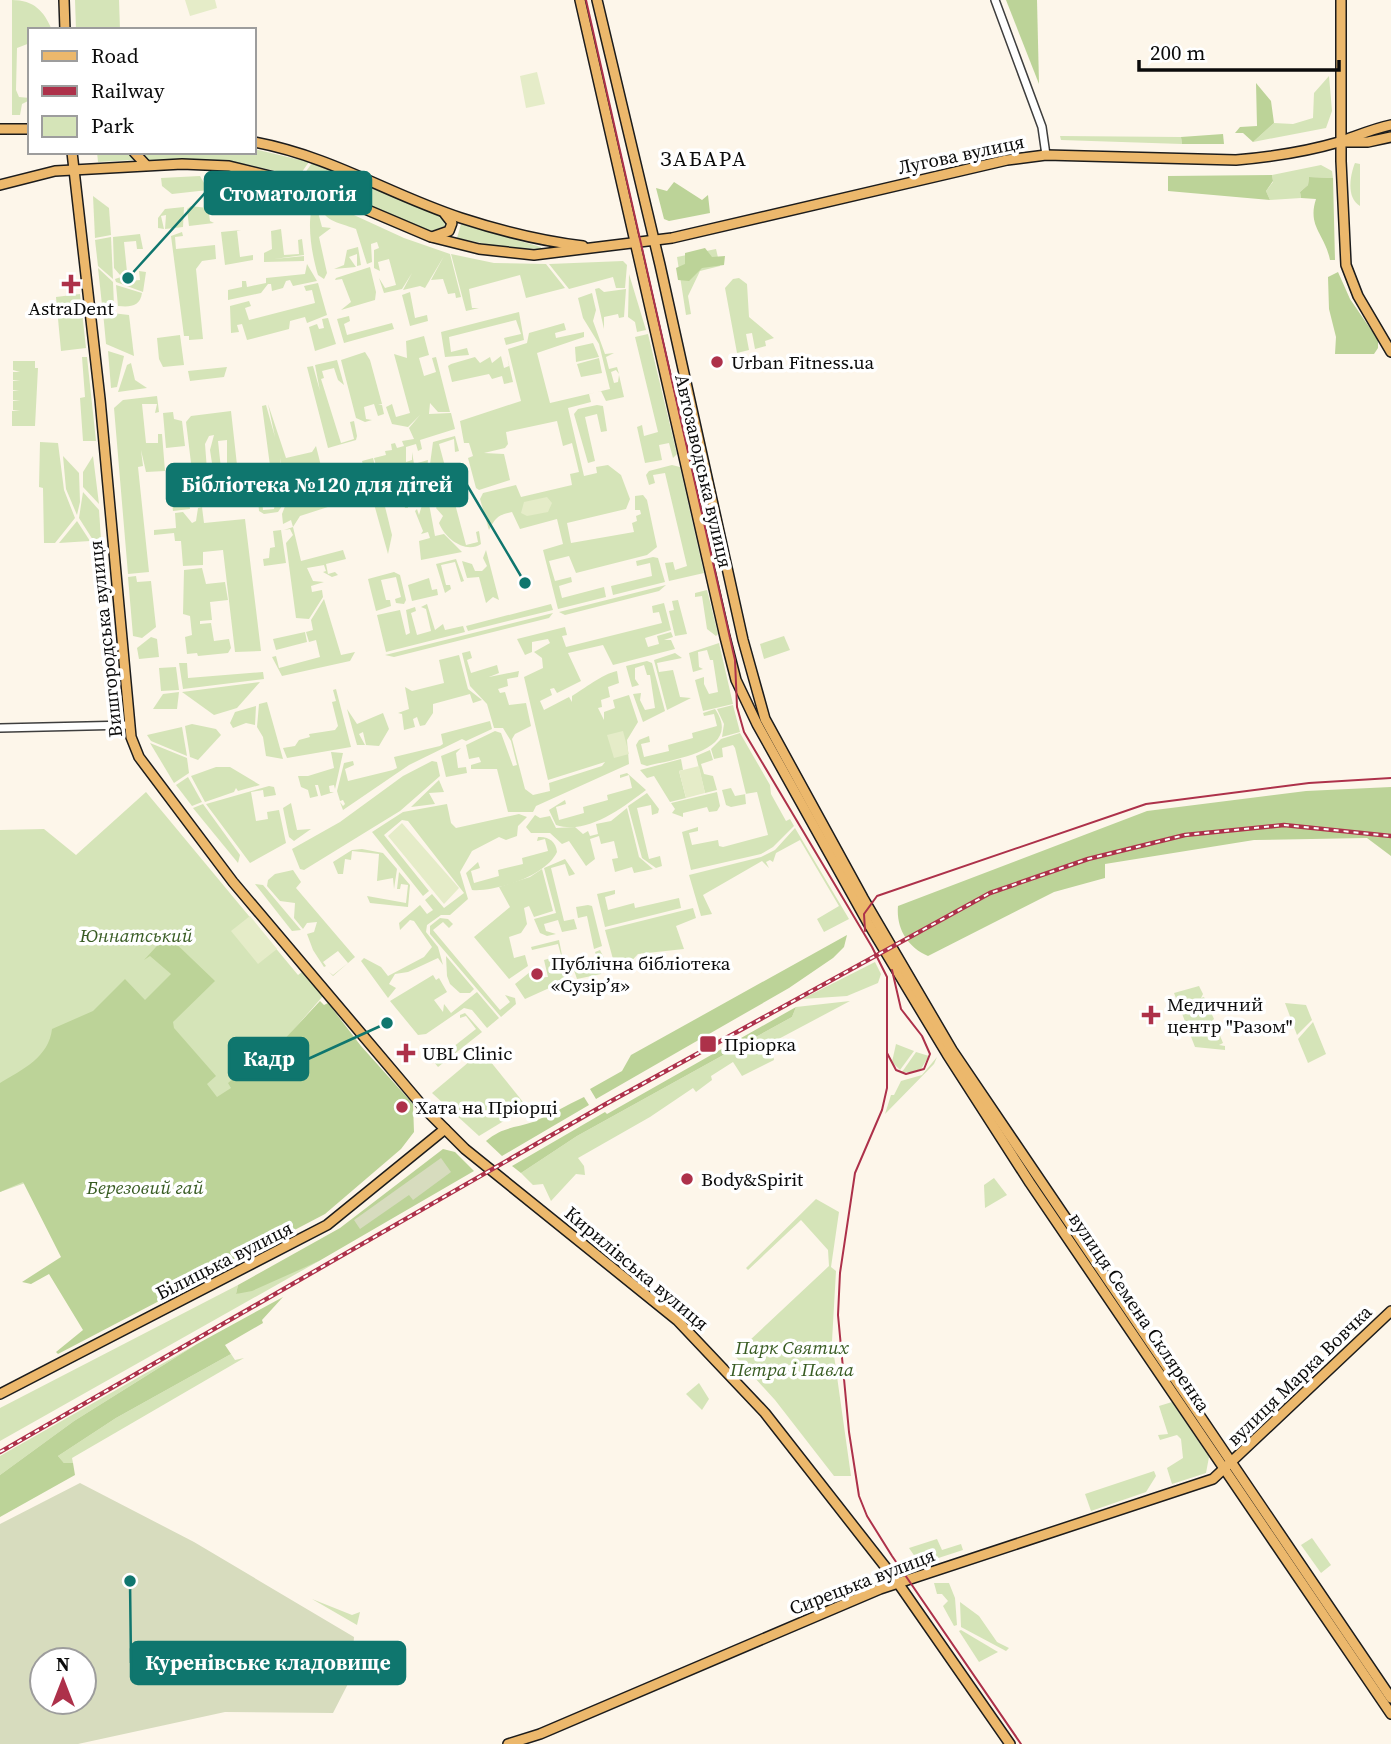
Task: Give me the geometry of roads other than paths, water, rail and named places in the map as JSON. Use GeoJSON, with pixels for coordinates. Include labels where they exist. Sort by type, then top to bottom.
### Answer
{"type":"FeatureCollection","features":[{"type":"Feature","properties":{"kind":"main road"},"geometry":{"type":"LineString","coordinates":[[64,0],[65,28]]}},
{"type":"Feature","properties":{"kind":"main road","name":"Автозаводська вулиця"},"geometry":{"type":"LineString","coordinates":[[580,0],[736,680],[780,767],[871,920]]}},
{"type":"Feature","properties":{"kind":"main road","name":"Автозаводська вулиця"},"geometry":{"type":"LineString","coordinates":[[597,0],[756,695],[788,763],[871,920]]}},
{"type":"Feature","properties":{"kind":"main road"},"geometry":{"type":"LineString","coordinates":[[1341,0],[1340,141],[1349,278],[1391,352]]}},
{"type":"Feature","properties":{"kind":"main road","name":"Лугова вулиця"},"geometry":{"type":"LineString","coordinates":[[595,247],[654,240],[965,168],[1046,155],[1236,160],[1299,152],[1391,125]]}},
{"type":"Feature","properties":{"kind":"main road"},"geometry":{"type":"LineString","coordinates":[[0,129],[28,129]]}},
{"type":"Feature","properties":{"kind":"main road","name":"Лугова вулиця"},"geometry":{"type":"LineString","coordinates":[[1340,141],[1368,142],[1391,137]]}},
{"type":"Feature","properties":{"kind":"main road"},"geometry":{"type":"LineString","coordinates":[[256,143],[324,160],[441,210],[528,237],[595,247]]}},
{"type":"Feature","properties":{"kind":"main road","name":"Вишгородська вулиця"},"geometry":{"type":"LineString","coordinates":[[72,154],[100,399],[132,742],[139,757],[181,816],[326,994],[445,1129],[516,1191]]}},
{"type":"Feature","properties":{"kind":"main road"},"geometry":{"type":"LineString","coordinates":[[135,154],[140,162],[148,166]]}},
{"type":"Feature","properties":{"kind":"main road"},"geometry":{"type":"LineString","coordinates":[[0,185],[48,172],[213,164],[274,175],[337,195],[431,237],[511,254],[555,254],[595,247]]}},
{"type":"Feature","properties":{"kind":"main road"},"geometry":{"type":"LineString","coordinates":[[431,237],[446,233],[451,226],[450,219],[441,210]]}},
{"type":"Feature","properties":{"kind":"main road","name":"вулиця Семена Скляренка"},"geometry":{"type":"LineString","coordinates":[[871,920],[953,1050],[1391,1714]]}},
{"type":"Feature","properties":{"kind":"main road","name":"Білицька вулиця"},"geometry":{"type":"LineString","coordinates":[[0,1394],[327,1225],[445,1129]]}},
{"type":"Feature","properties":{"kind":"main road","name":"Кирилівська вулиця"},"geometry":{"type":"LineString","coordinates":[[516,1191],[677,1321],[729,1372],[781,1432],[898,1583],[1010,1744]]}},
{"type":"Feature","properties":{"kind":"main road","name":"вулиця Марка Вовчка"},"geometry":{"type":"LineString","coordinates":[[1229,1466],[1391,1311]]}},
{"type":"Feature","properties":{"kind":"main road","name":"вулиця Семена Скляренка"},"geometry":{"type":"LineString","coordinates":[[1229,1466],[1391,1699]]}},
{"type":"Feature","properties":{"kind":"main road","name":"Сирецька вулиця"},"geometry":{"type":"LineString","coordinates":[[508,1744],[540,1734],[898,1583],[1198,1484],[1229,1466]]}},
{"type":"Feature","properties":{"kind":"street"},"geometry":{"type":"LineString","coordinates":[[995,0],[1042,127],[1046,155]]}},
{"type":"Feature","properties":{"kind":"street"},"geometry":{"type":"LineString","coordinates":[[0,728],[130,725]]}},
{"type":"Feature","properties":{"kind":"tram line"},"geometry":{"type":"LineString","coordinates":[[586,0],[735,660],[737,707],[744,732],[872,947],[887,977],[887,1088],[882,1110],[855,1173],[840,1273],[838,1315],[849,1432],[859,1496],[867,1516],[892,1556],[1021,1744]]}},
{"type":"Feature","properties":{"kind":"tram line"},"geometry":{"type":"LineString","coordinates":[[865,931],[864,914],[877,896],[1146,804],[1309,783],[1391,778]]}},
{"type":"Feature","properties":{"kind":"tram line"},"geometry":{"type":"LineString","coordinates":[[887,1053],[896,1070],[906,1074],[924,1069],[930,1054],[922,1036],[901,1009],[892,970]]}},
{"type":"Feature","properties":{"kind":"railway"},"geometry":{"type":"LineString","coordinates":[[0,1452],[604,1105],[990,893],[1088,859],[1185,835],[1284,825],[1391,836]]}},
{"type":"Feature","properties":{"kind":"place","name":"Стоматологія"},"geometry":{"type":"Point","coordinates":[128,278]}},
{"type":"Feature","properties":{"kind":"place","name":"AstraDent"},"geometry":{"type":"Point","coordinates":[71,284]}},
{"type":"Feature","properties":{"kind":"place","name":"Urban Fitness.ua"},"geometry":{"type":"Point","coordinates":[717,362]}},
{"type":"Feature","properties":{"kind":"place","name":"Бібліотека №120 для дітей"},"geometry":{"type":"Point","coordinates":[525,583]}},
{"type":"Feature","properties":{"kind":"place","name":"Публічна бібліотека «Сузір’я»"},"geometry":{"type":"Point","coordinates":[537,974]}},
{"type":"Feature","properties":{"kind":"place","name":"Медичний центр \"Разом\""},"geometry":{"type":"Point","coordinates":[1151,1015]}},
{"type":"Feature","properties":{"kind":"place","name":"Кадр"},"geometry":{"type":"Point","coordinates":[387,1023]}},
{"type":"Feature","properties":{"kind":"place","name":"Пріорка"},"geometry":{"type":"Point","coordinates":[708,1044]}},
{"type":"Feature","properties":{"kind":"place","name":"UBL Clinic"},"geometry":{"type":"Point","coordinates":[406,1053]}},
{"type":"Feature","properties":{"kind":"place","name":"Хата на Пріорці"},"geometry":{"type":"Point","coordinates":[402,1107]}},
{"type":"Feature","properties":{"kind":"place","name":"Body&Spirit"},"geometry":{"type":"Point","coordinates":[687,1179]}},
{"type":"Feature","properties":{"kind":"place","name":"Куренівське кладовище"},"geometry":{"type":"Point","coordinates":[130,1581]}},
{"type":"Feature","properties":{"kind":"district","name":"ЗАБАРА"},"geometry":{"type":"Point","coordinates":[704,158]}},
{"type":"Feature","properties":{"kind":"park label","name":"Юннатський"},"geometry":{"type":"Point","coordinates":[136,935]}},
{"type":"Feature","properties":{"kind":"park label","name":"Березовий гай"},"geometry":{"type":"Point","coordinates":[145,1187]}},
{"type":"Feature","properties":{"kind":"park label","name":"Парк Святих Петра і Павла"},"geometry":{"type":"Point","coordinates":[792,1358]}}]}
